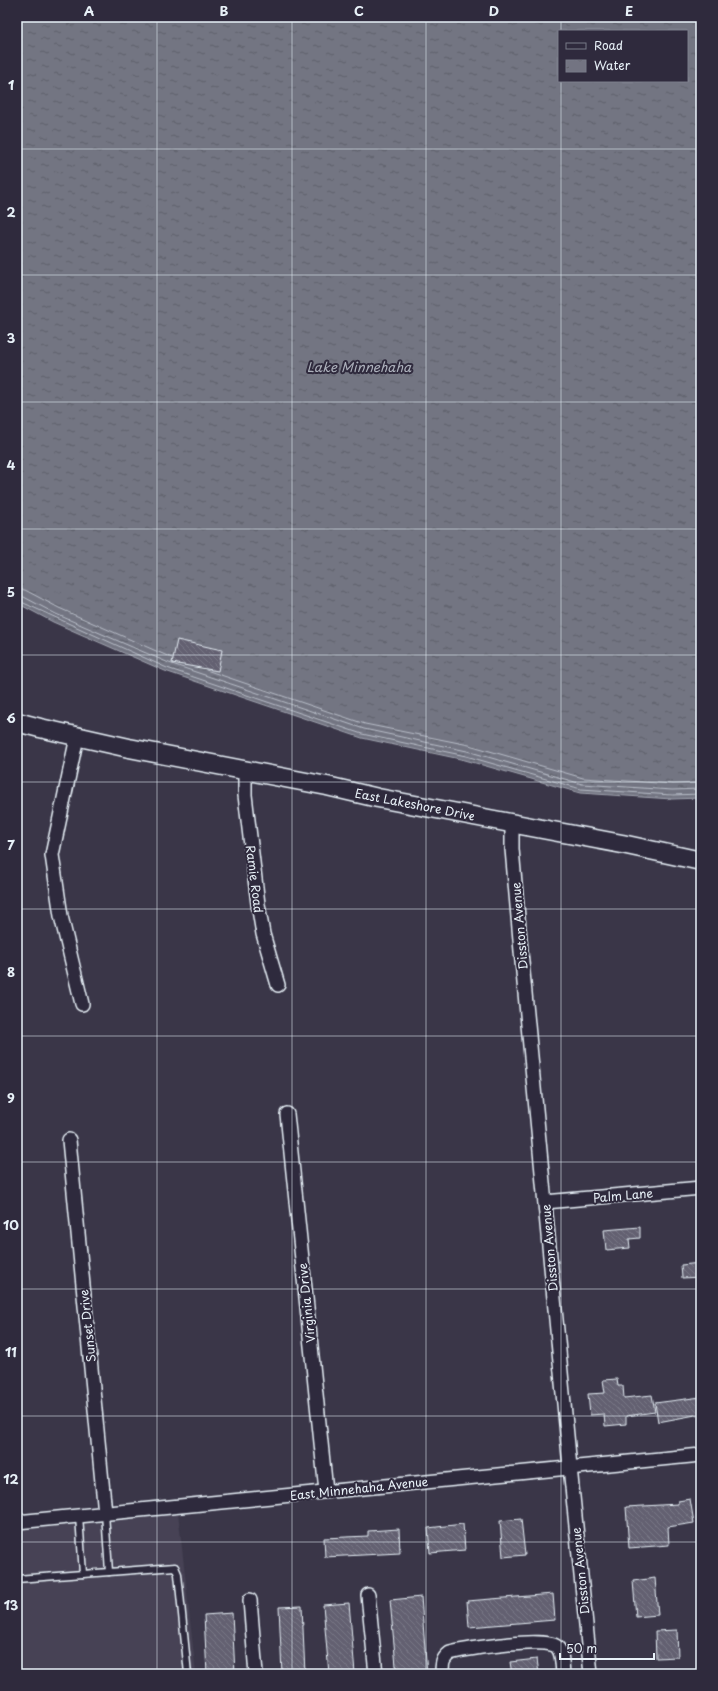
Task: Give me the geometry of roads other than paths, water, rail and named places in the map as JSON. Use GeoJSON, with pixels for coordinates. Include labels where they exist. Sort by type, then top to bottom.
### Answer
{"type":"FeatureCollection","features":[{"type":"Feature","properties":{"kind":"street","name":"East Lakeshore Drive"},"geometry":{"type":"LineString","coordinates":[[17,722],[129,748],[701,861]]}},
{"type":"Feature","properties":{"kind":"street"},"geometry":{"type":"LineString","coordinates":[[77,737],[52,856],[61,916],[82,1004]]}},
{"type":"Feature","properties":{"kind":"street","name":"Ramie Road"},"geometry":{"type":"LineString","coordinates":[[245,771],[245,795],[258,904],[263,934],[278,985]]}},
{"type":"Feature","properties":{"kind":"street","name":"Disston Avenue"},"geometry":{"type":"LineString","coordinates":[[512,823],[512,848],[591,1674]]}},
{"type":"Feature","properties":{"kind":"street","name":"Virginia Drive"},"geometry":{"type":"LineString","coordinates":[[287,1114],[326,1491]]}},
{"type":"Feature","properties":{"kind":"street","name":"Sunset Drive"},"geometry":{"type":"LineString","coordinates":[[69,1140],[105,1513]]}},
{"type":"Feature","properties":{"kind":"street","name":"Palm Lane"},"geometry":{"type":"LineString","coordinates":[[545,1202],[701,1188]]}},
{"type":"Feature","properties":{"kind":"street","name":"East Minnehaha Avenue"},"geometry":{"type":"LineString","coordinates":[[17,1522],[701,1455]]}},
{"type":"Feature","properties":{"kind":"street"},"geometry":{"type":"LineString","coordinates":[[368,1595],[376,1674]]}},
{"type":"Feature","properties":{"kind":"street"},"geometry":{"type":"LineString","coordinates":[[250,1600],[256,1674]]}},
{"type":"Feature","properties":{"kind":"street"},"geometry":{"type":"LineString","coordinates":[[442,1674],[442,1663],[444,1658],[450,1653],[506,1644],[536,1643],[553,1644],[558,1647],[561,1653],[563,1674]]}},
{"type":"Feature","properties":{"kind":"lane"},"geometry":{"type":"LineString","coordinates":[[105,1513],[109,1572]]}},
{"type":"Feature","properties":{"kind":"lane"},"geometry":{"type":"LineString","coordinates":[[79,1516],[84,1574]]}},
{"type":"Feature","properties":{"kind":"lane"},"geometry":{"type":"LineString","coordinates":[[17,1579],[175,1567],[178,1574],[188,1674]]}},
{"type":"Feature","properties":{"kind":"water","name":"Lake Minnehaha"},"geometry":{"type":"Polygon","coordinates":[[[17,17],[701,17],[701,798],[672,799],[580,793],[465,760],[362,738],[165,671],[53,622],[17,603],[17,17]]]}}]}
